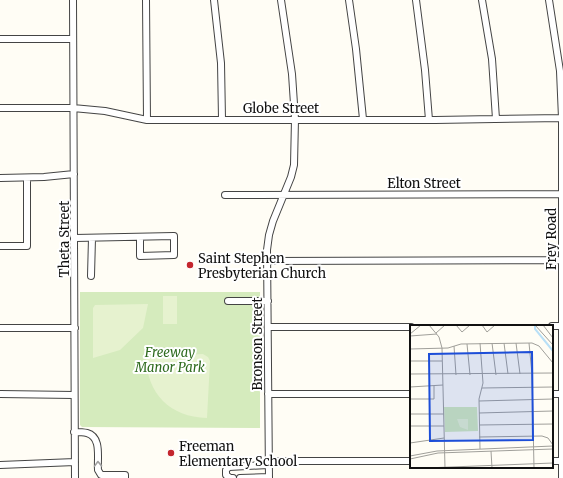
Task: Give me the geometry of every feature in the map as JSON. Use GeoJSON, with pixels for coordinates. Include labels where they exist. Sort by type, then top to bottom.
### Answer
{"type":"FeatureCollection","features":[{"type":"Feature","properties":{"kind":"street","name":"Theta Street"},"geometry":{"type":"LineString","coordinates":[[73,0],[75,478]]}},
{"type":"Feature","properties":{"kind":"street"},"geometry":{"type":"LineString","coordinates":[[146,0],[147,120]]}},
{"type":"Feature","properties":{"kind":"street"},"geometry":{"type":"LineString","coordinates":[[214,0],[221,63],[222,119]]}},
{"type":"Feature","properties":{"kind":"street","name":"Bronson Street"},"geometry":{"type":"LineString","coordinates":[[269,478],[269,235],[273,221],[291,177],[294,164],[295,119],[292,74],[281,0]]}},
{"type":"Feature","properties":{"kind":"street"},"geometry":{"type":"LineString","coordinates":[[349,0],[356,49],[363,120]]}},
{"type":"Feature","properties":{"kind":"street"},"geometry":{"type":"LineString","coordinates":[[416,0],[425,70],[429,120]]}},
{"type":"Feature","properties":{"kind":"street"},"geometry":{"type":"LineString","coordinates":[[482,0],[492,59],[496,119]]}},
{"type":"Feature","properties":{"kind":"street","name":"Frey Road"},"geometry":{"type":"LineString","coordinates":[[549,0],[560,70],[562,118],[562,478]]}},
{"type":"Feature","properties":{"kind":"street"},"geometry":{"type":"LineString","coordinates":[[0,39],[73,39]]}},
{"type":"Feature","properties":{"kind":"street","name":"Globe Street"},"geometry":{"type":"LineString","coordinates":[[0,108],[74,108],[104,111],[147,120],[429,120],[562,118]]}},
{"type":"Feature","properties":{"kind":"street"},"geometry":{"type":"LineString","coordinates":[[0,178],[27,178],[74,174]]}},
{"type":"Feature","properties":{"kind":"street"},"geometry":{"type":"LineString","coordinates":[[0,246],[26,246],[27,178]]}},
{"type":"Feature","properties":{"kind":"street","name":"Elton Street"},"geometry":{"type":"LineString","coordinates":[[226,195],[562,194]]}},
{"type":"Feature","properties":{"kind":"street"},"geometry":{"type":"LineString","coordinates":[[75,238],[174,236],[174,255],[140,256],[140,237]]}},
{"type":"Feature","properties":{"kind":"street"},"geometry":{"type":"LineString","coordinates":[[91,276],[92,238]]}},
{"type":"Feature","properties":{"kind":"street"},"geometry":{"type":"LineString","coordinates":[[268,261],[562,260]]}},
{"type":"Feature","properties":{"kind":"street"},"geometry":{"type":"LineString","coordinates":[[228,301],[268,301]]}},
{"type":"Feature","properties":{"kind":"street"},"geometry":{"type":"LineString","coordinates":[[268,327],[410,327]]}},
{"type":"Feature","properties":{"kind":"street"},"geometry":{"type":"LineString","coordinates":[[0,328],[75,328]]}},
{"type":"Feature","properties":{"kind":"street"},"geometry":{"type":"LineString","coordinates":[[0,394],[74,395]]}},
{"type":"Feature","properties":{"kind":"street"},"geometry":{"type":"LineString","coordinates":[[268,394],[410,394]]}},
{"type":"Feature","properties":{"kind":"street"},"geometry":{"type":"LineString","coordinates":[[74,432],[87,433],[93,436],[97,441],[99,473],[125,475],[125,478]]}},
{"type":"Feature","properties":{"kind":"street"},"geometry":{"type":"LineString","coordinates":[[233,478],[226,475],[226,470],[228,467],[268,463],[410,461]]}},
{"type":"Feature","properties":{"kind":"street"},"geometry":{"type":"LineString","coordinates":[[0,465],[75,462]]}},
{"type":"Feature","properties":{"kind":"street"},"geometry":{"type":"LineString","coordinates":[[240,478],[269,478]]}},
{"type":"Feature","properties":{"kind":"green space","name":"Freeway Manor Park"},"geometry":{"type":"Polygon","coordinates":[[[80,292],[260,292],[260,428],[82,427],[80,425],[80,292]]]}},
{"type":"Feature","properties":{"kind":"green space"},"geometry":{"type":"Polygon","coordinates":[[[163,296],[177,296],[177,324],[163,324],[163,296]]]}},
{"type":"Feature","properties":{"kind":"green space"},"geometry":{"type":"Polygon","coordinates":[[[148,304],[143,328],[120,350],[93,358],[93,308],[95,305],[148,304]]]}},
{"type":"Feature","properties":{"kind":"green space"},"geometry":{"type":"Polygon","coordinates":[[[203,354],[208,357],[210,361],[207,418],[194,417],[182,413],[163,401],[151,382],[147,370],[146,357],[203,354]]]}},
{"type":"Feature","properties":{"kind":"place","name":"Saint Stephen Presbyterian Church"},"geometry":{"type":"Point","coordinates":[190,265]}},
{"type":"Feature","properties":{"kind":"place","name":"Freeman Elementary School"},"geometry":{"type":"Point","coordinates":[171,453]}}]}
